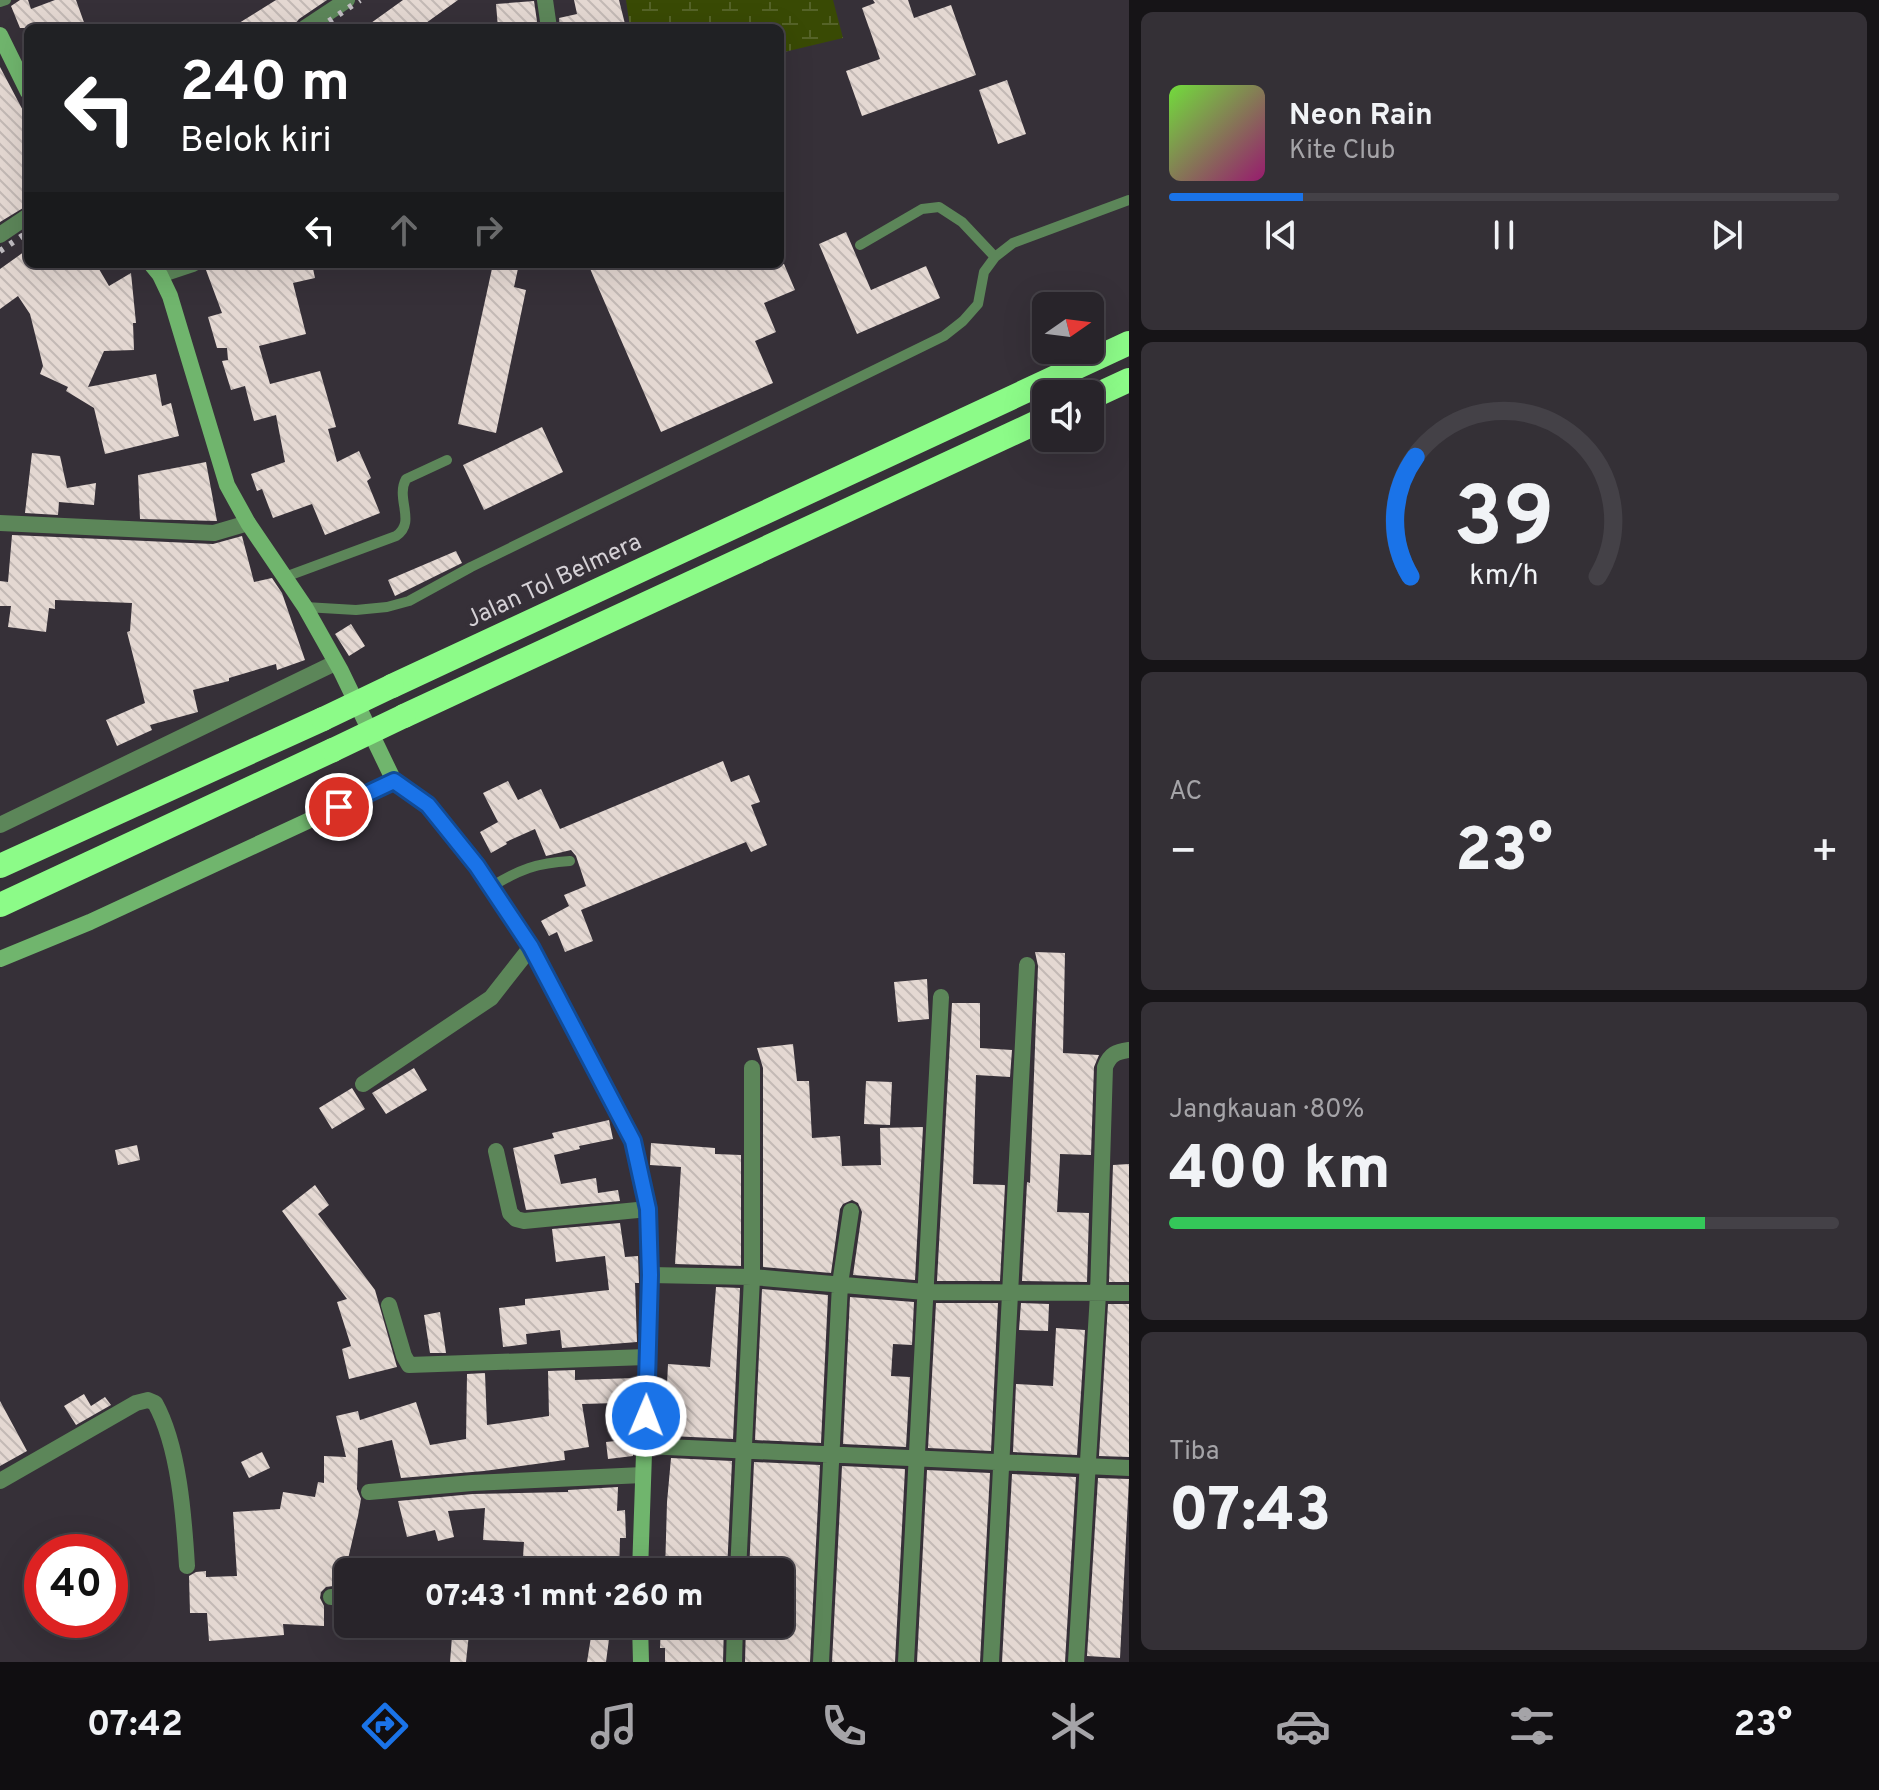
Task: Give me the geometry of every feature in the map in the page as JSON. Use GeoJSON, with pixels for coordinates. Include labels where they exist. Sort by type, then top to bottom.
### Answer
{"type":"FeatureCollection","features":[{"type":"Feature","properties":{"kind":"highway","name":"Jalan Tol Belmera"},"geometry":{"type":"LineString","coordinates":[[0,866],[1129,343]]}},
{"type":"Feature","properties":{"kind":"highway"},"geometry":{"type":"LineString","coordinates":[[1104,392],[1129,380]]}},
{"type":"Feature","properties":{"kind":"highway"},"geometry":{"type":"LineString","coordinates":[[0,905],[1032,424]]}},
{"type":"Feature","properties":{"kind":"street"},"geometry":{"type":"LineString","coordinates":[[311,24],[347,0]]}},
{"type":"Feature","properties":{"kind":"street"},"geometry":{"type":"LineString","coordinates":[[545,0],[548,24]]}},
{"type":"Feature","properties":{"kind":"street"},"geometry":{"type":"LineString","coordinates":[[0,35],[24,84]]}},
{"type":"Feature","properties":{"kind":"street"},"geometry":{"type":"LineString","coordinates":[[0,235],[24,219]]}},
{"type":"Feature","properties":{"kind":"street"},"geometry":{"type":"LineString","coordinates":[[156,270],[170,296],[227,485],[248,523],[305,607],[394,781],[428,805],[491,887],[531,947],[633,1141],[648,1209],[650,1275],[640,1558]]}},
{"type":"Feature","properties":{"kind":"street"},"geometry":{"type":"LineString","coordinates":[[0,523],[214,533],[248,523]]}},
{"type":"Feature","properties":{"kind":"street"},"geometry":{"type":"LineString","coordinates":[[0,825],[338,667]]}},
{"type":"Feature","properties":{"kind":"street"},"geometry":{"type":"LineString","coordinates":[[0,959],[90,922],[394,781]]}},
{"type":"Feature","properties":{"kind":"street"},"geometry":{"type":"LineString","coordinates":[[363,1084],[491,998],[531,947]]}},
{"type":"Feature","properties":{"kind":"street"},"geometry":{"type":"LineString","coordinates":[[991,1662],[1027,965]]}},
{"type":"Feature","properties":{"kind":"street"},"geometry":{"type":"LineString","coordinates":[[906,1662],[941,997]]}},
{"type":"Feature","properties":{"kind":"street"},"geometry":{"type":"LineString","coordinates":[[1076,1662],[1098,1294],[1105,1067],[1115,1052],[1129,1050]]}},
{"type":"Feature","properties":{"kind":"street"},"geometry":{"type":"LineString","coordinates":[[739,1558],[752,1277],[752,1068]]}},
{"type":"Feature","properties":{"kind":"street"},"geometry":{"type":"LineString","coordinates":[[496,1151],[510,1213],[516,1219],[524,1221],[648,1209]]}},
{"type":"Feature","properties":{"kind":"street"},"geometry":{"type":"LineString","coordinates":[[821,1662],[840,1284],[851,1211]]}},
{"type":"Feature","properties":{"kind":"street"},"geometry":{"type":"LineString","coordinates":[[650,1275],[752,1277],[925,1292],[1129,1293]]}},
{"type":"Feature","properties":{"kind":"street"},"geometry":{"type":"LineString","coordinates":[[389,1305],[409,1365],[647,1357]]}},
{"type":"Feature","properties":{"kind":"street"},"geometry":{"type":"LineString","coordinates":[[0,1481],[136,1403],[148,1400],[155,1403],[169,1440],[183,1508],[187,1566]]}},
{"type":"Feature","properties":{"kind":"street"},"geometry":{"type":"LineString","coordinates":[[645,1446],[1129,1468]]}},
{"type":"Feature","properties":{"kind":"street"},"geometry":{"type":"LineString","coordinates":[[369,1492],[472,1483],[643,1475]]}},
{"type":"Feature","properties":{"kind":"street"},"geometry":{"type":"LineString","coordinates":[[640,1638],[641,1662]]}},
{"type":"Feature","properties":{"kind":"street"},"geometry":{"type":"LineString","coordinates":[[734,1662],[735,1638]]}},
{"type":"Feature","properties":{"kind":"lane"},"geometry":{"type":"LineString","coordinates":[[0,2],[6,0]]}},
{"type":"Feature","properties":{"kind":"lane"},"geometry":{"type":"LineString","coordinates":[[305,607],[356,610],[409,601],[471,567],[876,371],[944,336],[963,321],[978,304],[984,272],[995,257],[1013,243],[1129,200]]}},
{"type":"Feature","properties":{"kind":"lane"},"geometry":{"type":"LineString","coordinates":[[860,245],[922,209],[939,207],[962,222],[995,257]]}},
{"type":"Feature","properties":{"kind":"lane"},"geometry":{"type":"LineString","coordinates":[[285,577],[404,531],[407,525],[402,494],[406,479],[447,460]]}},
{"type":"Feature","properties":{"kind":"lane"},"geometry":{"type":"LineString","coordinates":[[491,887],[514,872],[532,866],[570,861]]}},
{"type":"Feature","properties":{"kind":"green space"},"geometry":{"type":"Polygon","coordinates":[[[626,0],[833,0],[843,38],[784,52],[784,24],[629,24],[626,0]]]}},
{"type":"Feature","properties":{"kind":"building"},"geometry":{"type":"Polygon","coordinates":[[[20,0],[28,0],[31,9],[55,0],[76,0],[85,24],[24,24],[24,28],[20,28],[11,6],[20,0]]]}},
{"type":"Feature","properties":{"kind":"building"},"geometry":{"type":"Polygon","coordinates":[[[276,0],[327,0],[295,24],[237,24],[276,0]]]}},
{"type":"Feature","properties":{"kind":"building"},"geometry":{"type":"Polygon","coordinates":[[[403,0],[458,0],[425,24],[370,24],[403,0]]]}},
{"type":"Feature","properties":{"kind":"building"},"geometry":{"type":"Polygon","coordinates":[[[574,0],[619,0],[625,24],[560,24],[559,18],[577,14],[574,0]]]}},
{"type":"Feature","properties":{"kind":"building"},"geometry":{"type":"Polygon","coordinates":[[[873,0],[908,0],[914,18],[951,5],[976,75],[862,116],[846,71],[880,59],[862,8],[875,3],[873,0]]]}},
{"type":"Feature","properties":{"kind":"building"},"geometry":{"type":"Polygon","coordinates":[[[534,1],[537,24],[498,24],[496,4],[534,1]]]}},
{"type":"Feature","properties":{"kind":"building"},"geometry":{"type":"Polygon","coordinates":[[[0,67],[24,112],[24,207],[0,222],[0,67]]]}},
{"type":"Feature","properties":{"kind":"building"},"geometry":{"type":"Polygon","coordinates":[[[1007,80],[1026,134],[998,144],[979,90],[1007,80]]]}},
{"type":"Feature","properties":{"kind":"building"},"geometry":{"type":"Polygon","coordinates":[[[846,232],[871,290],[926,266],[940,298],[857,334],[819,244],[846,232]]]}},
{"type":"Feature","properties":{"kind":"building"},"geometry":{"type":"Polygon","coordinates":[[[24,252],[24,268],[98,268],[109,286],[131,273],[136,323],[133,323],[134,350],[104,351],[88,387],[156,374],[162,406],[171,403],[179,436],[105,454],[94,408],[66,391],[68,387],[40,374],[43,366],[30,314],[18,296],[0,309],[0,269],[24,252]]]}},
{"type":"Feature","properties":{"kind":"building"},"geometry":{"type":"Polygon","coordinates":[[[784,264],[795,290],[764,303],[776,332],[755,341],[773,383],[661,432],[590,268],[784,268],[784,264]]]}},
{"type":"Feature","properties":{"kind":"building"},"geometry":{"type":"Polygon","coordinates":[[[313,268],[315,278],[293,283],[306,334],[259,346],[270,384],[320,371],[336,427],[328,429],[337,462],[359,451],[371,478],[367,481],[380,513],[325,535],[312,504],[273,518],[262,489],[257,491],[251,474],[285,462],[276,415],[254,421],[245,386],[231,390],[222,361],[228,360],[227,348],[217,348],[208,317],[222,313],[206,270],[313,268]]]}},
{"type":"Feature","properties":{"kind":"building"},"geometry":{"type":"Polygon","coordinates":[[[492,268],[518,268],[514,287],[526,290],[496,433],[458,424],[492,268]]]}},
{"type":"Feature","properties":{"kind":"building"},"geometry":{"type":"Polygon","coordinates":[[[542,427],[563,472],[484,510],[463,465],[542,427]]]}},
{"type":"Feature","properties":{"kind":"building"},"geometry":{"type":"Polygon","coordinates":[[[32,453],[60,456],[67,488],[96,483],[94,505],[59,502],[58,515],[25,513],[32,453]]]}},
{"type":"Feature","properties":{"kind":"building"},"geometry":{"type":"Polygon","coordinates":[[[206,462],[217,521],[140,519],[138,475],[206,462]]]}},
{"type":"Feature","properties":{"kind":"building"},"geometry":{"type":"Polygon","coordinates":[[[12,535],[213,544],[242,536],[254,582],[272,578],[282,593],[305,660],[277,670],[276,664],[193,690],[198,712],[150,725],[152,730],[117,746],[106,720],[145,703],[127,632],[130,631],[132,603],[55,600],[55,609],[49,608],[46,632],[8,627],[11,606],[0,606],[0,581],[8,582],[12,535]]]}},
{"type":"Feature","properties":{"kind":"building"},"geometry":{"type":"Polygon","coordinates":[[[456,551],[462,563],[395,596],[388,580],[456,551]]]}},
{"type":"Feature","properties":{"kind":"building"},"geometry":{"type":"Polygon","coordinates":[[[351,624],[365,646],[349,656],[335,634],[351,624]]]}},
{"type":"Feature","properties":{"kind":"building"},"geometry":{"type":"Polygon","coordinates":[[[723,761],[731,782],[749,775],[760,802],[751,805],[767,845],[751,852],[746,842],[581,910],[593,941],[565,952],[557,932],[549,936],[541,921],[569,906],[564,895],[586,886],[576,856],[571,850],[546,856],[535,829],[506,842],[491,853],[480,832],[498,822],[483,793],[508,781],[518,800],[541,789],[560,829],[723,761]]]}},
{"type":"Feature","properties":{"kind":"building"},"geometry":{"type":"Polygon","coordinates":[[[1035,952],[1065,953],[1063,1053],[1099,1055],[1094,1067],[1091,1155],[1060,1154],[1057,1212],[1089,1213],[1087,1282],[1022,1281],[1027,1182],[1030,1183],[1038,966],[1035,952]]]}},
{"type":"Feature","properties":{"kind":"building"},"geometry":{"type":"Polygon","coordinates":[[[927,979],[929,1019],[898,1022],[894,982],[927,979]]]}},
{"type":"Feature","properties":{"kind":"building"},"geometry":{"type":"Polygon","coordinates":[[[952,1003],[980,1003],[980,1048],[1012,1050],[1010,1077],[976,1075],[973,1184],[1005,1185],[1000,1281],[937,1281],[952,1003]]]}},
{"type":"Feature","properties":{"kind":"building"},"geometry":{"type":"Polygon","coordinates":[[[793,1044],[797,1081],[809,1081],[812,1138],[840,1136],[842,1166],[881,1165],[880,1128],[923,1127],[915,1280],[853,1275],[862,1212],[858,1203],[852,1200],[840,1209],[831,1273],[763,1267],[763,1068],[757,1048],[793,1044]]]}},
{"type":"Feature","properties":{"kind":"building"},"geometry":{"type":"Polygon","coordinates":[[[414,1068],[427,1090],[386,1114],[372,1093],[414,1068]]]}},
{"type":"Feature","properties":{"kind":"building"},"geometry":{"type":"Polygon","coordinates":[[[866,1081],[892,1082],[890,1125],[864,1124],[866,1081]]]}},
{"type":"Feature","properties":{"kind":"building"},"geometry":{"type":"Polygon","coordinates":[[[352,1088],[365,1109],[332,1129],[319,1108],[352,1088]]]}},
{"type":"Feature","properties":{"kind":"building"},"geometry":{"type":"Polygon","coordinates":[[[609,1120],[613,1139],[554,1155],[561,1184],[596,1178],[598,1193],[618,1190],[620,1201],[526,1210],[513,1148],[554,1138],[552,1133],[609,1120]]]}},
{"type":"Feature","properties":{"kind":"building"},"geometry":{"type":"Polygon","coordinates":[[[651,1143],[715,1148],[715,1154],[741,1155],[741,1266],[675,1264],[681,1167],[650,1165],[651,1143]]]}},
{"type":"Feature","properties":{"kind":"building"},"geometry":{"type":"Polygon","coordinates":[[[137,1145],[140,1160],[118,1165],[115,1150],[137,1145]]]}},
{"type":"Feature","properties":{"kind":"building"},"geometry":{"type":"Polygon","coordinates":[[[1129,1164],[1129,1282],[1109,1282],[1113,1165],[1129,1164]]]}},
{"type":"Feature","properties":{"kind":"building"},"geometry":{"type":"Polygon","coordinates":[[[315,1185],[329,1205],[318,1214],[375,1290],[397,1367],[349,1379],[342,1349],[351,1346],[337,1302],[347,1299],[282,1211],[315,1185]]]}},
{"type":"Feature","properties":{"kind":"building"},"geometry":{"type":"Polygon","coordinates":[[[620,1223],[625,1257],[638,1256],[639,1283],[635,1283],[637,1342],[562,1348],[560,1330],[526,1334],[527,1344],[503,1347],[499,1308],[525,1305],[525,1299],[609,1290],[605,1256],[556,1262],[552,1229],[620,1223]]]}},
{"type":"Feature","properties":{"kind":"building"},"geometry":{"type":"Polygon","coordinates":[[[716,1287],[740,1288],[733,1439],[671,1436],[671,1425],[665,1425],[668,1364],[710,1367],[716,1287]]]}},
{"type":"Feature","properties":{"kind":"building"},"geometry":{"type":"Polygon","coordinates":[[[762,1289],[828,1295],[821,1443],[755,1440],[762,1289]]]}},
{"type":"Feature","properties":{"kind":"building"},"geometry":{"type":"Polygon","coordinates":[[[850,1297],[914,1302],[912,1345],[893,1344],[891,1376],[910,1377],[906,1447],[843,1444],[850,1297]]]}},
{"type":"Feature","properties":{"kind":"building"},"geometry":{"type":"Polygon","coordinates":[[[936,1303],[998,1303],[991,1451],[928,1448],[936,1303]]]}},
{"type":"Feature","properties":{"kind":"building"},"geometry":{"type":"Polygon","coordinates":[[[1021,1303],[1049,1304],[1048,1331],[1019,1330],[1021,1303]]]}},
{"type":"Feature","properties":{"kind":"building"},"geometry":{"type":"Polygon","coordinates":[[[1108,1304],[1129,1304],[1129,1457],[1099,1456],[1108,1304]]]}},
{"type":"Feature","properties":{"kind":"building"},"geometry":{"type":"Polygon","coordinates":[[[440,1312],[446,1353],[430,1353],[424,1315],[440,1312]]]}},
{"type":"Feature","properties":{"kind":"building"},"geometry":{"type":"Polygon","coordinates":[[[1056,1328],[1085,1330],[1077,1455],[1013,1452],[1016,1384],[1053,1386],[1056,1328]]]}},
{"type":"Feature","properties":{"kind":"building"},"geometry":{"type":"Polygon","coordinates":[[[575,1370],[575,1380],[634,1378],[633,1456],[608,1459],[606,1442],[615,1441],[617,1403],[582,1404],[589,1447],[564,1451],[565,1460],[401,1478],[392,1440],[358,1448],[357,1489],[361,1499],[358,1516],[348,1558],[334,1558],[333,1586],[321,1592],[324,1626],[283,1624],[284,1635],[209,1641],[207,1613],[190,1613],[189,1576],[206,1571],[206,1577],[237,1576],[233,1512],[280,1509],[283,1492],[315,1497],[318,1482],[324,1483],[324,1456],[346,1457],[336,1416],[358,1411],[360,1420],[416,1402],[430,1445],[466,1439],[467,1374],[485,1373],[487,1425],[549,1416],[548,1371],[575,1370]]]}},
{"type":"Feature","properties":{"kind":"building"},"geometry":{"type":"Polygon","coordinates":[[[84,1394],[91,1406],[105,1397],[111,1405],[76,1425],[64,1406],[84,1394]]]}},
{"type":"Feature","properties":{"kind":"building"},"geometry":{"type":"Polygon","coordinates":[[[0,1401],[27,1451],[0,1466],[0,1401]]]}},
{"type":"Feature","properties":{"kind":"building"},"geometry":{"type":"Polygon","coordinates":[[[262,1452],[270,1468],[249,1478],[241,1462],[262,1452]]]}},
{"type":"Feature","properties":{"kind":"building"},"geometry":{"type":"Polygon","coordinates":[[[671,1458],[732,1461],[728,1558],[665,1558],[671,1458]]]}},
{"type":"Feature","properties":{"kind":"building"},"geometry":{"type":"Polygon","coordinates":[[[754,1462],[820,1465],[810,1662],[745,1662],[746,1638],[794,1638],[794,1558],[750,1558],[754,1462]]]}},
{"type":"Feature","properties":{"kind":"building"},"geometry":{"type":"Polygon","coordinates":[[[842,1466],[905,1469],[895,1662],[832,1662],[842,1466]]]}},
{"type":"Feature","properties":{"kind":"building"},"geometry":{"type":"Polygon","coordinates":[[[927,1470],[990,1473],[980,1662],[917,1662],[927,1470]]]}},
{"type":"Feature","properties":{"kind":"building"},"geometry":{"type":"Polygon","coordinates":[[[1012,1474],[1076,1477],[1065,1662],[1002,1662],[1012,1474]]]}},
{"type":"Feature","properties":{"kind":"building"},"geometry":{"type":"Polygon","coordinates":[[[1098,1478],[1129,1479],[1120,1658],[1087,1656],[1098,1478]]]}},
{"type":"Feature","properties":{"kind":"building"},"geometry":{"type":"Polygon","coordinates":[[[618,1487],[617,1511],[625,1510],[626,1538],[620,1538],[619,1558],[523,1558],[524,1542],[483,1540],[485,1508],[448,1511],[454,1537],[438,1541],[435,1530],[407,1537],[398,1501],[473,1494],[618,1487]]]}},
{"type":"Feature","properties":{"kind":"building"},"geometry":{"type":"Polygon","coordinates":[[[452,1638],[469,1638],[466,1662],[450,1662],[452,1638]]]}},
{"type":"Feature","properties":{"kind":"building"},"geometry":{"type":"Polygon","coordinates":[[[591,1638],[609,1638],[606,1662],[587,1662],[591,1638]]]}},
{"type":"Feature","properties":{"kind":"building"},"geometry":{"type":"Polygon","coordinates":[[[660,1638],[724,1638],[723,1662],[665,1662],[665,1648],[660,1648],[660,1638]]]}},
{"type":"Feature","properties":{"kind":"railway"},"geometry":{"type":"LineString","coordinates":[[325,24],[360,0]]}},
{"type":"Feature","properties":{"kind":"railway"},"geometry":{"type":"LineString","coordinates":[[0,251],[24,235]]}},
{"type":"Feature","properties":{"kind":"route"},"geometry":{"type":"LineString","coordinates":[[339,807],[394,781],[428,805],[477,866],[531,947],[633,1141],[648,1209],[650,1275],[646,1416]]}}]}
